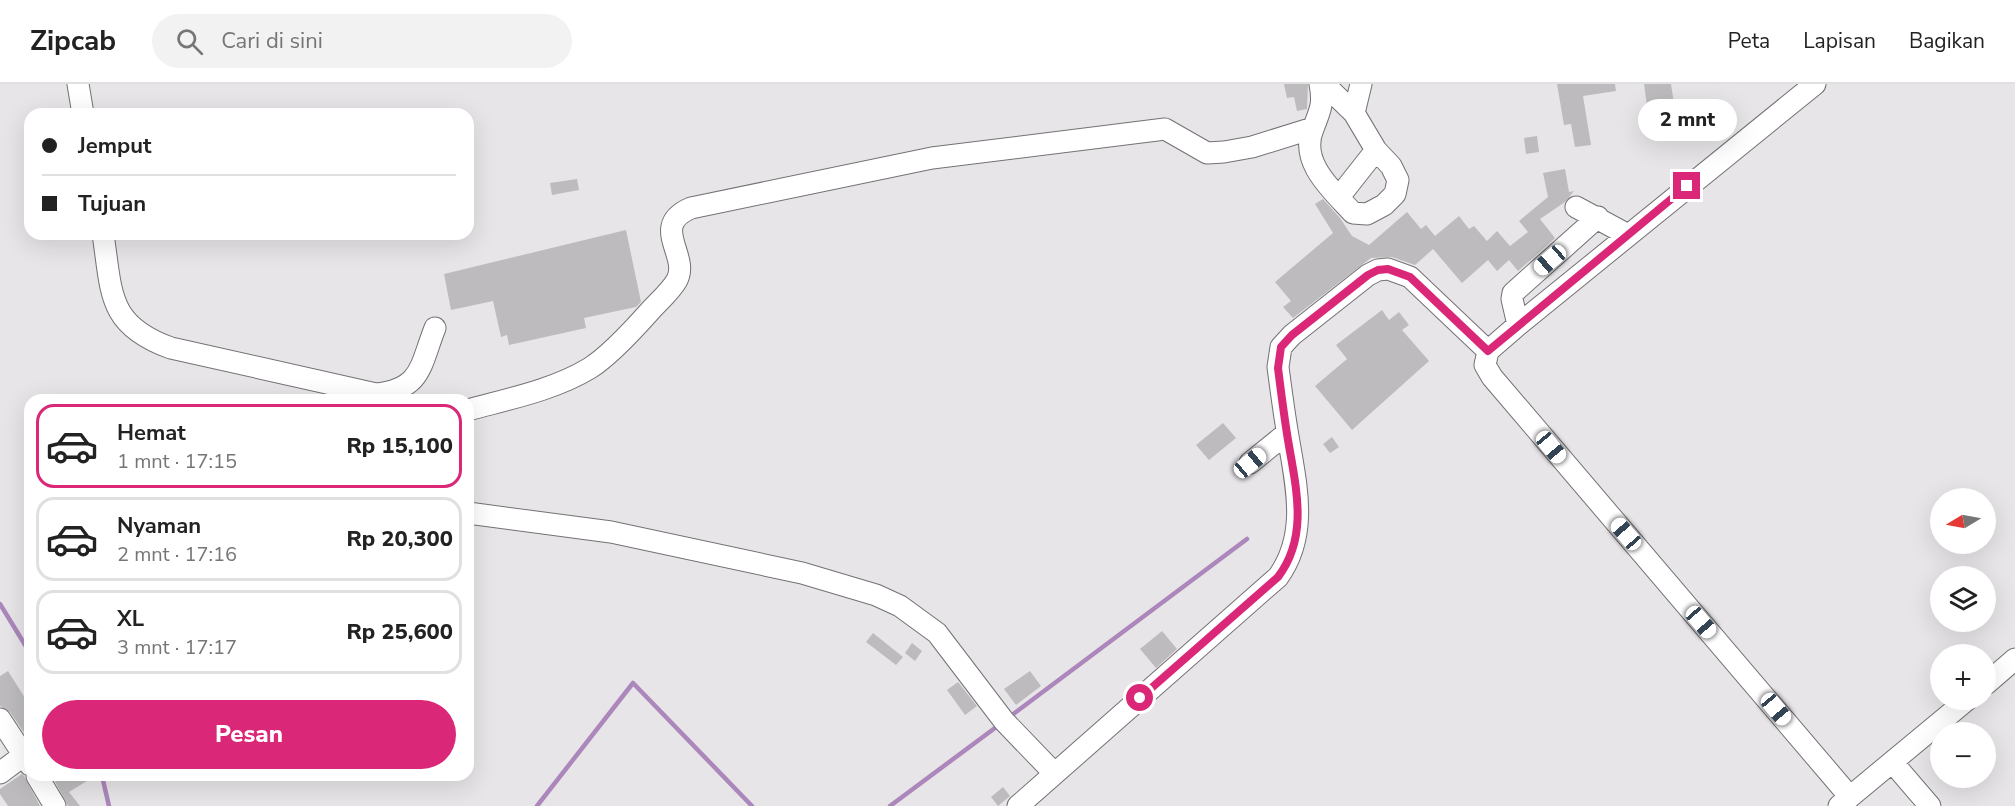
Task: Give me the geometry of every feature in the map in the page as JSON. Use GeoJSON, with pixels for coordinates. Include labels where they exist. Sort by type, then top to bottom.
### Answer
{"type":"FeatureCollection","features":[{"type":"Feature","properties":{"kind":"street"},"geometry":{"type":"LineString","coordinates":[[78,84],[82,108]]}},
{"type":"Feature","properties":{"kind":"street"},"geometry":{"type":"LineString","coordinates":[[1320,84],[1323,99],[1319,119],[1313,128],[1308,148],[1313,164],[1353,213],[1367,214],[1383,205],[1395,194],[1398,180],[1391,166],[1376,150],[1354,113],[1324,84]]}},
{"type":"Feature","properties":{"kind":"street"},"geometry":{"type":"LineString","coordinates":[[1354,113],[1361,84]]}},
{"type":"Feature","properties":{"kind":"street"},"geometry":{"type":"LineString","coordinates":[[1815,84],[1518,325],[1488,351],[1485,364],[1492,377],[1845,801],[1955,710]]}},
{"type":"Feature","properties":{"kind":"street"},"geometry":{"type":"LineString","coordinates":[[474,408],[556,384],[590,368],[599,360],[640,322],[677,280],[680,269],[673,241],[673,223],[679,214],[691,208],[932,158],[1165,129],[1207,153],[1224,152],[1252,147],[1313,128]]}},
{"type":"Feature","properties":{"kind":"street"},"geometry":{"type":"LineString","coordinates":[[1339,197],[1376,150]]}},
{"type":"Feature","properties":{"kind":"street"},"geometry":{"type":"LineString","coordinates":[[1576,207],[1628,235]]}},
{"type":"Feature","properties":{"kind":"street"},"geometry":{"type":"LineString","coordinates":[[1518,325],[1513,293],[1598,217]]}},
{"type":"Feature","properties":{"kind":"street"},"geometry":{"type":"LineString","coordinates":[[104,240],[113,297],[123,319],[139,333],[171,348],[376,394]]}},
{"type":"Feature","properties":{"kind":"street"},"geometry":{"type":"LineString","coordinates":[[1018,806],[1278,577],[1290,561],[1297,538],[1299,501],[1278,368],[1281,347],[1292,335],[1368,275],[1378,270],[1388,269],[1410,277],[1488,351]]}},
{"type":"Feature","properties":{"kind":"street"},"geometry":{"type":"LineString","coordinates":[[396,394],[407,387],[418,373],[435,328]]}},
{"type":"Feature","properties":{"kind":"street"},"geometry":{"type":"LineString","coordinates":[[1250,463],[1287,433]]}},
{"type":"Feature","properties":{"kind":"street"},"geometry":{"type":"LineString","coordinates":[[474,514],[611,532],[802,573],[876,595],[900,606],[937,633],[1004,721],[1054,773]]}},
{"type":"Feature","properties":{"kind":"street"},"geometry":{"type":"LineString","coordinates":[[1996,675],[2015,659]]}},
{"type":"Feature","properties":{"kind":"street"},"geometry":{"type":"LineString","coordinates":[[0,720],[24,755]]}},
{"type":"Feature","properties":{"kind":"street"},"geometry":{"type":"LineString","coordinates":[[1893,763],[1930,806]]}},
{"type":"Feature","properties":{"kind":"street"},"geometry":{"type":"LineString","coordinates":[[0,773],[24,764]]}},
{"type":"Feature","properties":{"kind":"street"},"geometry":{"type":"LineString","coordinates":[[40,781],[55,806]]}},
{"type":"Feature","properties":{"kind":"building"},"geometry":{"type":"Polygon","coordinates":[[[1284,84],[1308,84],[1307,109],[1297,111],[1294,97],[1287,98],[1284,84]]]}},
{"type":"Feature","properties":{"kind":"building"},"geometry":{"type":"Polygon","coordinates":[[[1557,84],[1615,84],[1616,91],[1583,96],[1591,145],[1575,147],[1571,124],[1564,125],[1557,84]]]}},
{"type":"Feature","properties":{"kind":"building"},"geometry":{"type":"Polygon","coordinates":[[[1644,84],[1671,84],[1677,123],[1650,127],[1644,84]]]}},
{"type":"Feature","properties":{"kind":"building"},"geometry":{"type":"Polygon","coordinates":[[[1537,136],[1539,152],[1526,154],[1524,138],[1537,136]]]}},
{"type":"Feature","properties":{"kind":"building"},"geometry":{"type":"Polygon","coordinates":[[[1565,169],[1569,192],[1574,191],[1565,202],[1540,219],[1555,238],[1518,271],[1509,260],[1497,271],[1488,260],[1462,283],[1433,249],[1415,265],[1392,257],[1371,258],[1293,318],[1283,307],[1291,301],[1275,282],[1333,233],[1315,204],[1323,199],[1352,236],[1369,245],[1407,212],[1421,229],[1426,225],[1435,236],[1459,216],[1469,229],[1474,226],[1487,241],[1497,231],[1510,246],[1528,232],[1519,221],[1548,197],[1543,173],[1565,169]]]}},
{"type":"Feature","properties":{"kind":"building"},"geometry":{"type":"Polygon","coordinates":[[[577,179],[579,190],[552,195],[550,183],[577,179]]]}},
{"type":"Feature","properties":{"kind":"building"},"geometry":{"type":"Polygon","coordinates":[[[626,230],[641,302],[636,307],[584,318],[586,328],[509,345],[507,335],[501,337],[493,301],[451,310],[444,274],[626,230]]]}},
{"type":"Feature","properties":{"kind":"building"},"geometry":{"type":"Polygon","coordinates":[[[1382,310],[1389,320],[1399,312],[1409,325],[1402,330],[1429,361],[1352,430],[1315,386],[1347,359],[1336,345],[1382,310]]]}},
{"type":"Feature","properties":{"kind":"building"},"geometry":{"type":"Polygon","coordinates":[[[1223,423],[1236,438],[1209,460],[1196,445],[1223,423]]]}},
{"type":"Feature","properties":{"kind":"building"},"geometry":{"type":"Polygon","coordinates":[[[1332,437],[1339,447],[1330,453],[1323,444],[1332,437]]]}},
{"type":"Feature","properties":{"kind":"building"},"geometry":{"type":"Polygon","coordinates":[[[1162,631],[1177,649],[1156,668],[1140,649],[1162,631]]]}},
{"type":"Feature","properties":{"kind":"building"},"geometry":{"type":"Polygon","coordinates":[[[873,633],[903,657],[896,665],[866,642],[873,633]]]}},
{"type":"Feature","properties":{"kind":"building"},"geometry":{"type":"Polygon","coordinates":[[[912,643],[922,651],[915,661],[905,653],[912,643]]]}},
{"type":"Feature","properties":{"kind":"building"},"geometry":{"type":"Polygon","coordinates":[[[8,671],[24,696],[24,733],[10,712],[0,706],[0,676],[8,671]]]}},
{"type":"Feature","properties":{"kind":"building"},"geometry":{"type":"Polygon","coordinates":[[[1030,671],[1041,686],[1016,705],[1004,689],[1030,671]]]}},
{"type":"Feature","properties":{"kind":"building"},"geometry":{"type":"Polygon","coordinates":[[[958,682],[977,706],[965,715],[947,690],[958,682]]]}},
{"type":"Feature","properties":{"kind":"building"},"geometry":{"type":"Polygon","coordinates":[[[22,774],[40,806],[8,806],[0,794],[0,789],[22,774]]]}},
{"type":"Feature","properties":{"kind":"building"},"geometry":{"type":"Polygon","coordinates":[[[55,781],[87,781],[69,792],[80,806],[68,806],[55,781]]]}},
{"type":"Feature","properties":{"kind":"building"},"geometry":{"type":"Polygon","coordinates":[[[1003,787],[1010,796],[998,806],[991,797],[1003,787]]]}},
{"type":"Feature","properties":{"kind":"waterway"},"geometry":{"type":"LineString","coordinates":[[1008,718],[1247,539]]}},
{"type":"Feature","properties":{"kind":"waterway"},"geometry":{"type":"LineString","coordinates":[[0,604],[24,643]]}},
{"type":"Feature","properties":{"kind":"waterway"},"geometry":{"type":"LineString","coordinates":[[537,806],[633,683],[752,806]]}},
{"type":"Feature","properties":{"kind":"waterway"},"geometry":{"type":"LineString","coordinates":[[890,806],[999,725]]}},
{"type":"Feature","properties":{"kind":"waterway"},"geometry":{"type":"LineString","coordinates":[[103,781],[109,806]]}},
{"type":"Feature","properties":{"kind":"route"},"geometry":{"type":"LineString","coordinates":[[1140,698],[1278,577],[1290,561],[1297,538],[1299,501],[1278,368],[1281,347],[1292,335],[1368,275],[1378,270],[1388,269],[1410,277],[1488,351],[1687,186]]}}]}
